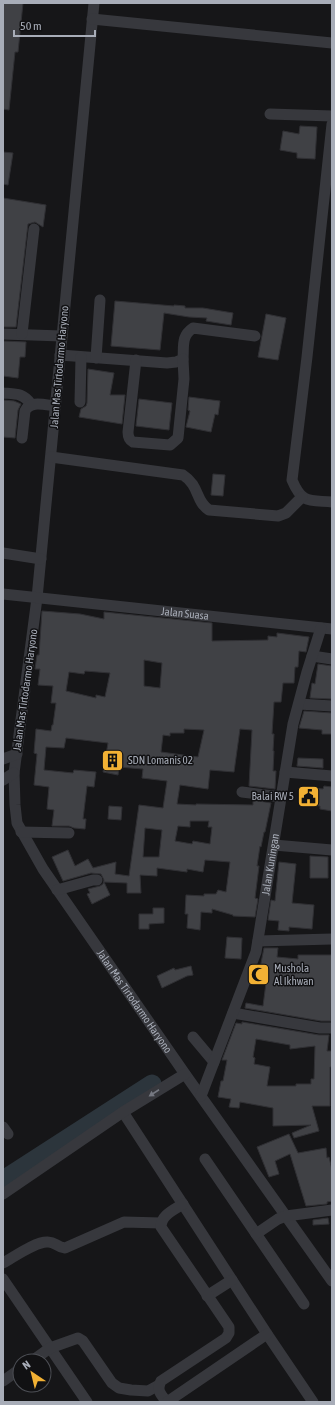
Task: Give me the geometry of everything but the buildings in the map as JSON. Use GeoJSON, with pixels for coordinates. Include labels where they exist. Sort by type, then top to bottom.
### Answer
{"type":"FeatureCollection","features":[{"type":"Feature","properties":{"kind":"street","name":"Jalan Mas Tirtodarmo Haryono"},"geometry":{"type":"LineString","coordinates":[[94,3],[41,560],[14,773],[17,823],[43,869],[185,1074],[332,1281]]}},
{"type":"Feature","properties":{"kind":"street"},"geometry":{"type":"LineString","coordinates":[[92,19],[332,43]]}},
{"type":"Feature","properties":{"kind":"street"},"geometry":{"type":"LineString","coordinates":[[270,114],[332,116]]}},
{"type":"Feature","properties":{"kind":"street"},"geometry":{"type":"LineString","coordinates":[[332,124],[292,480],[296,490],[302,497],[310,500],[332,502]]}},
{"type":"Feature","properties":{"kind":"street"},"geometry":{"type":"LineString","coordinates":[[22,334],[34,229]]}},
{"type":"Feature","properties":{"kind":"street"},"geometry":{"type":"LineString","coordinates":[[96,358],[100,300]]}},
{"type":"Feature","properties":{"kind":"street"},"geometry":{"type":"LineString","coordinates":[[136,360],[128,437],[133,442],[170,445],[178,438],[184,379],[184,337],[187,332],[193,328],[255,336]]}},
{"type":"Feature","properties":{"kind":"street"},"geometry":{"type":"LineString","coordinates":[[3,334],[62,336]]}},
{"type":"Feature","properties":{"kind":"street"},"geometry":{"type":"LineString","coordinates":[[60,355],[167,363],[176,362],[183,359]]}},
{"type":"Feature","properties":{"kind":"street"},"geometry":{"type":"LineString","coordinates":[[80,402],[81,357]]}},
{"type":"Feature","properties":{"kind":"street"},"geometry":{"type":"LineString","coordinates":[[3,393],[21,395],[26,397],[31,404]]}},
{"type":"Feature","properties":{"kind":"street"},"geometry":{"type":"LineString","coordinates":[[22,438],[26,407],[31,404],[55,406]]}},
{"type":"Feature","properties":{"kind":"street"},"geometry":{"type":"LineString","coordinates":[[50,457],[183,475],[194,484],[202,503],[209,510],[278,516],[286,514],[302,497]]}},
{"type":"Feature","properties":{"kind":"street"},"geometry":{"type":"LineString","coordinates":[[3,553],[41,560]]}},
{"type":"Feature","properties":{"kind":"street","name":"Jalan Suasa"},"geometry":{"type":"LineString","coordinates":[[3,594],[326,628]]}},
{"type":"Feature","properties":{"kind":"street","name":"Jalan Kuningan"},"geometry":{"type":"LineString","coordinates":[[201,1096],[256,952],[293,724],[312,656],[326,628]]}},
{"type":"Feature","properties":{"kind":"street"},"geometry":{"type":"LineString","coordinates":[[312,656],[332,659]]}},
{"type":"Feature","properties":{"kind":"street"},"geometry":{"type":"LineString","coordinates":[[299,704],[332,706]]}},
{"type":"Feature","properties":{"kind":"street"},"geometry":{"type":"LineString","coordinates":[[3,759],[17,754]]}},
{"type":"Feature","properties":{"kind":"street"},"geometry":{"type":"LineString","coordinates":[[286,772],[332,776]]}},
{"type":"Feature","properties":{"kind":"street"},"geometry":{"type":"LineString","coordinates":[[3,780],[14,773]]}},
{"type":"Feature","properties":{"kind":"street"},"geometry":{"type":"LineString","coordinates":[[242,792],[282,797]]}},
{"type":"Feature","properties":{"kind":"street"},"geometry":{"type":"LineString","coordinates":[[21,832],[69,833]]}},
{"type":"Feature","properties":{"kind":"street"},"geometry":{"type":"LineString","coordinates":[[274,845],[332,850]]}},
{"type":"Feature","properties":{"kind":"street"},"geometry":{"type":"LineString","coordinates":[[58,890],[97,880]]}},
{"type":"Feature","properties":{"kind":"street"},"geometry":{"type":"LineString","coordinates":[[258,941],[332,939]]}},
{"type":"Feature","properties":{"kind":"street"},"geometry":{"type":"LineString","coordinates":[[233,1013],[320,1028],[332,1028]]}},
{"type":"Feature","properties":{"kind":"street"},"geometry":{"type":"LineString","coordinates":[[193,1037],[214,1062]]}},
{"type":"Feature","properties":{"kind":"street"},"geometry":{"type":"LineString","coordinates":[[3,1194],[123,1112],[185,1074]]}},
{"type":"Feature","properties":{"kind":"street"},"geometry":{"type":"LineString","coordinates":[[123,1112],[267,1334],[313,1402]]}},
{"type":"Feature","properties":{"kind":"street"},"geometry":{"type":"LineString","coordinates":[[205,1160],[304,1304]]}},
{"type":"Feature","properties":{"kind":"street"},"geometry":{"type":"LineString","coordinates":[[43,1353],[50,1348],[78,1338],[83,1341],[112,1383],[119,1388],[148,1390],[159,1385],[161,1381],[226,1338],[229,1333],[229,1327],[161,1227],[163,1217],[183,1204]]}},
{"type":"Feature","properties":{"kind":"street"},"geometry":{"type":"LineString","coordinates":[[256,1234],[278,1219],[286,1216],[332,1210]]}},
{"type":"Feature","properties":{"kind":"street"},"geometry":{"type":"LineString","coordinates":[[3,1263],[35,1245],[46,1242],[53,1242],[59,1247],[66,1248],[124,1222],[161,1222]]}},
{"type":"Feature","properties":{"kind":"street"},"geometry":{"type":"LineString","coordinates":[[3,1279],[87,1402]]}},
{"type":"Feature","properties":{"kind":"street"},"geometry":{"type":"LineString","coordinates":[[207,1296],[232,1280]]}},
{"type":"Feature","properties":{"kind":"street"},"geometry":{"type":"LineString","coordinates":[[159,1385],[159,1391],[167,1402],[267,1334]]}},
{"type":"Feature","properties":{"kind":"street"},"geometry":{"type":"LineString","coordinates":[[3,1381],[12,1375]]}},
{"type":"Feature","properties":{"kind":"waterway"},"geometry":{"type":"LineString","coordinates":[[3,1180],[152,1084]]}},
{"type":"Feature","properties":{"kind":"place","name":"SDN Lomanis 02"},"geometry":{"type":"Point","coordinates":[113,760]}},
{"type":"Feature","properties":{"kind":"place","name":"Balai RW 5"},"geometry":{"type":"Point","coordinates":[309,796]}},
{"type":"Feature","properties":{"kind":"place","name":"Mushola Al Ikhwan"},"geometry":{"type":"Point","coordinates":[259,974]}}]}
